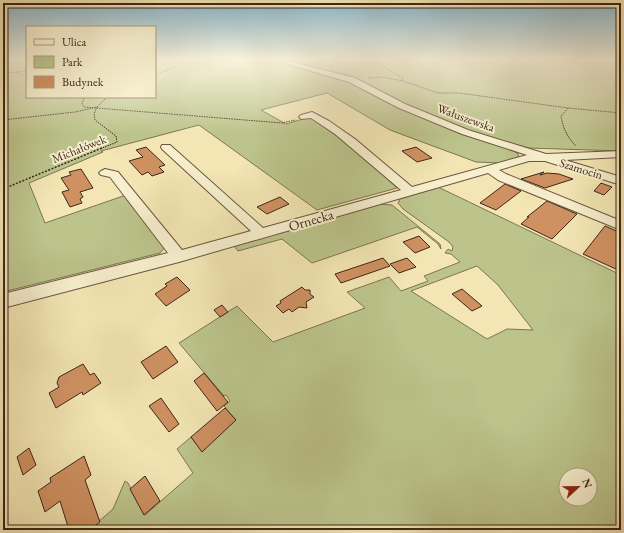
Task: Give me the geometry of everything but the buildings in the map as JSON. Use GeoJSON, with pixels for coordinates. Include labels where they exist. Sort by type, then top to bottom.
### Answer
{"type":"FeatureCollection","features":[{"type":"Feature","properties":{"kind":"street","name":"Wałuszewska"},"geometry":{"type":"LineString","coordinates":[[359,84],[431,119],[541,157]]}},
{"type":"Feature","properties":{"kind":"street"},"geometry":{"type":"LineString","coordinates":[[304,117],[312,115],[325,123],[378,163],[410,192]]}},
{"type":"Feature","properties":{"kind":"street"},"geometry":{"type":"LineString","coordinates":[[166,147],[256,228],[260,234]]}},
{"type":"Feature","properties":{"kind":"street","name":"Ornecka"},"geometry":{"type":"LineString","coordinates":[[3,301],[179,257],[528,158],[621,154]]}},
{"type":"Feature","properties":{"kind":"street","name":"Szamocin"},"geometry":{"type":"LineString","coordinates":[[541,157],[621,181]]}},
{"type":"Feature","properties":{"kind":"street"},"geometry":{"type":"LineString","coordinates":[[490,168],[502,177],[621,226]]}},
{"type":"Feature","properties":{"kind":"street"},"geometry":{"type":"LineString","coordinates":[[105,173],[114,174],[179,257]]}},
{"type":"Feature","properties":{"kind":"path"},"geometry":{"type":"LineString","coordinates":[[411,84],[438,93],[459,93],[568,108],[621,113]]}},
{"type":"Feature","properties":{"kind":"path"},"geometry":{"type":"LineString","coordinates":[[84,98],[82,104],[84,107],[282,123],[304,117]]}},
{"type":"Feature","properties":{"kind":"path"},"geometry":{"type":"LineString","coordinates":[[3,120],[97,108],[106,98]]}},
{"type":"Feature","properties":{"kind":"path","name":"Michałówek"},"geometry":{"type":"LineString","coordinates":[[3,189],[117,142],[116,136],[95,120],[94,114],[97,108]]}},
{"type":"Feature","properties":{"kind":"path"},"geometry":{"type":"LineString","coordinates":[[568,108],[561,116],[562,125],[570,141],[584,155]]}},
{"type":"Feature","properties":{"kind":"green space"},"geometry":{"type":"Polygon","coordinates":[[[3,84],[26,84],[26,98],[156,98],[156,84],[355,84],[511,149],[519,155],[516,158],[501,163],[476,162],[390,130],[327,93],[261,110],[286,124],[310,117],[345,141],[397,188],[317,210],[199,125],[101,151],[103,152],[29,183],[45,223],[126,195],[166,246],[160,253],[3,292],[3,84]]]}},
{"type":"Feature","properties":{"kind":"green space"},"geometry":{"type":"Polygon","coordinates":[[[366,84],[621,84],[621,151],[529,148],[490,138],[445,122],[400,103],[366,84]]]}},
{"type":"Feature","properties":{"kind":"green space"},"geometry":{"type":"Polygon","coordinates":[[[438,187],[621,275],[621,530],[89,530],[113,509],[125,481],[128,483],[145,515],[193,473],[177,449],[191,437],[202,451],[236,420],[224,406],[230,401],[226,395],[224,396],[179,343],[237,306],[273,342],[365,308],[347,292],[389,277],[401,291],[428,281],[424,276],[460,262],[451,254],[445,253],[448,249],[452,251],[453,247],[449,242],[403,209],[398,203],[400,199],[438,187]],[[477,266],[411,291],[487,339],[507,329],[533,330],[498,285],[477,266]]]}},
{"type":"Feature","properties":{"kind":"green space"},"geometry":{"type":"Polygon","coordinates":[[[379,204],[392,205],[440,244],[441,249],[438,244],[417,227],[312,263],[282,239],[238,251],[234,246],[379,204]]]}}]}
